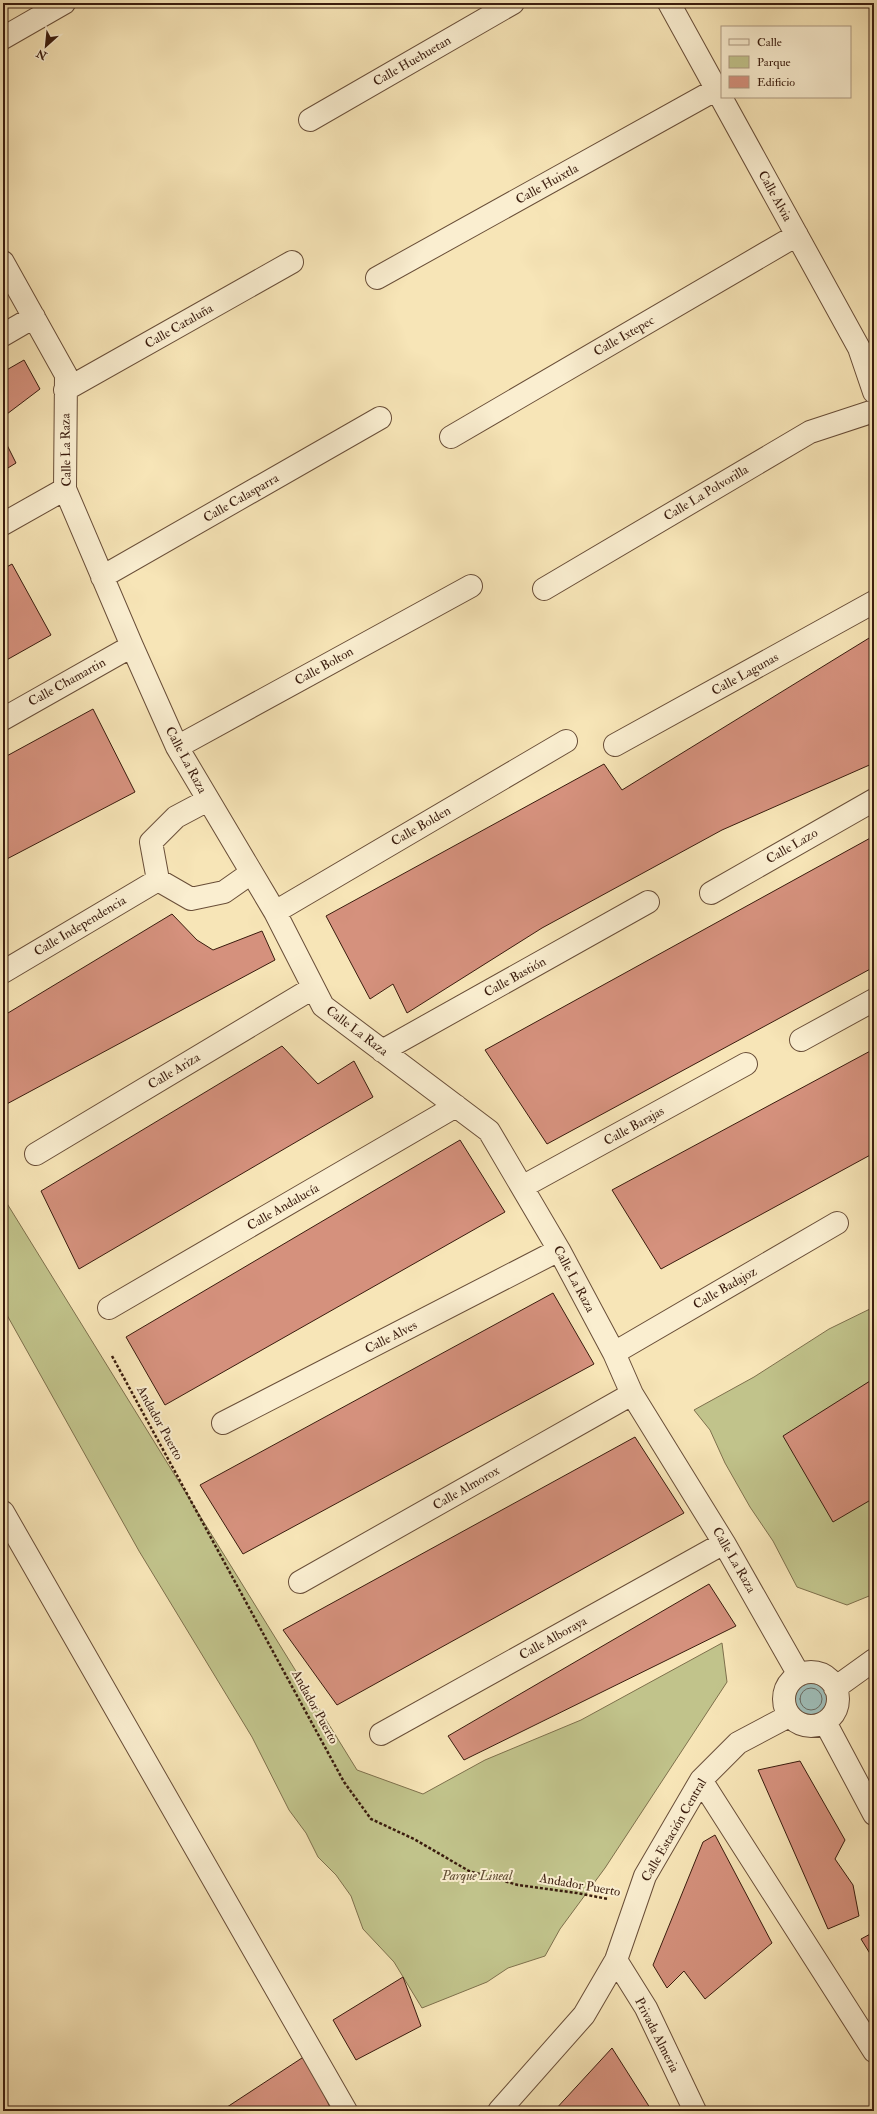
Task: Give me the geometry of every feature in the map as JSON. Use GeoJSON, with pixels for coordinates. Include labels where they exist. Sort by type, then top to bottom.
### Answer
{"type":"FeatureCollection","features":[{"type":"Feature","properties":{"kind":"street"},"geometry":{"type":"LineString","coordinates":[[3,38],[64,3]]}},
{"type":"Feature","properties":{"kind":"street","name":"Calle Huehuetan"},"geometry":{"type":"LineString","coordinates":[[310,120],[513,3]]}},
{"type":"Feature","properties":{"kind":"street","name":"Calle Alvia"},"geometry":{"type":"LineString","coordinates":[[669,3],[721,97]]}},
{"type":"Feature","properties":{"kind":"street","name":"Calle Huixtla"},"geometry":{"type":"LineString","coordinates":[[377,278],[717,90]]}},
{"type":"Feature","properties":{"kind":"street","name":"Calle Alvia"},"geometry":{"type":"LineString","coordinates":[[721,98],[859,348],[874,392]]}},
{"type":"Feature","properties":{"kind":"street","name":"Calle Ixtepec"},"geometry":{"type":"LineString","coordinates":[[451,437],[797,236]]}},
{"type":"Feature","properties":{"kind":"street","name":"Calle La Raza"},"geometry":{"type":"LineString","coordinates":[[3,262],[66,375],[65,489],[102,577],[178,747],[275,912],[323,1006],[489,1130],[559,1250],[614,1353],[632,1394],[724,1543],[799,1675]]}},
{"type":"Feature","properties":{"kind":"street","name":"Calle Cataluña"},"geometry":{"type":"LineString","coordinates":[[65,390],[292,262]]}},
{"type":"Feature","properties":{"kind":"street"},"geometry":{"type":"LineString","coordinates":[[3,335],[34,318]]}},
{"type":"Feature","properties":{"kind":"street","name":"Calle La Polvorilla"},"geometry":{"type":"LineString","coordinates":[[544,589],[810,432],[874,411]]}},
{"type":"Feature","properties":{"kind":"street","name":"Calle Calasparra"},"geometry":{"type":"LineString","coordinates":[[102,577],[380,418]]}},
{"type":"Feature","properties":{"kind":"street"},"geometry":{"type":"LineString","coordinates":[[3,524],[65,489]]}},
{"type":"Feature","properties":{"kind":"street","name":"Calle Bolton"},"geometry":{"type":"LineString","coordinates":[[178,747],[471,586]]}},
{"type":"Feature","properties":{"kind":"street","name":"Calle Lagunas"},"geometry":{"type":"LineString","coordinates":[[615,745],[874,602]]}},
{"type":"Feature","properties":{"kind":"street","name":"Calle Chamartin"},"geometry":{"type":"LineString","coordinates":[[3,719],[132,646]]}},
{"type":"Feature","properties":{"kind":"street","name":"Calle Bolden"},"geometry":{"type":"LineString","coordinates":[[275,912],[566,741]]}},
{"type":"Feature","properties":{"kind":"street"},"geometry":{"type":"LineString","coordinates":[[208,800],[176,816],[151,842],[158,880],[191,899],[224,892],[251,873]]}},
{"type":"Feature","properties":{"kind":"street","name":"Calle Lazo"},"geometry":{"type":"LineString","coordinates":[[711,893],[874,800]]}},
{"type":"Feature","properties":{"kind":"street","name":"Calle Independencia"},"geometry":{"type":"LineString","coordinates":[[3,972],[158,880]]}},
{"type":"Feature","properties":{"kind":"street","name":"Calle Bastión"},"geometry":{"type":"LineString","coordinates":[[382,1051],[648,902]]}},
{"type":"Feature","properties":{"kind":"street","name":"Calle Ariza"},"geometry":{"type":"LineString","coordinates":[[36,1154],[313,988]]}},
{"type":"Feature","properties":{"kind":"street"},"geometry":{"type":"LineString","coordinates":[[801,1040],[874,1000]]}},
{"type":"Feature","properties":{"kind":"street","name":"Calle Barajas"},"geometry":{"type":"LineString","coordinates":[[522,1187],[746,1064]]}},
{"type":"Feature","properties":{"kind":"street","name":"Calle Andalucía"},"geometry":{"type":"LineString","coordinates":[[109,1308],[456,1106]]}},
{"type":"Feature","properties":{"kind":"street","name":"Calle Badajoz"},"geometry":{"type":"LineString","coordinates":[[614,1353],[837,1223]]}},
{"type":"Feature","properties":{"kind":"street","name":"Calle Alves"},"geometry":{"type":"LineString","coordinates":[[223,1424],[559,1250]]}},
{"type":"Feature","properties":{"kind":"street","name":"Calle Almorox"},"geometry":{"type":"LineString","coordinates":[[300,1582],[632,1394]]}},
{"type":"Feature","properties":{"kind":"street"},"geometry":{"type":"LineString","coordinates":[[3,1512],[346,2111]]}},
{"type":"Feature","properties":{"kind":"street","name":"Calle Alboraya"},"geometry":{"type":"LineString","coordinates":[[381,1734],[724,1543]]}},
{"type":"Feature","properties":{"kind":"street"},"geometry":{"type":"LineString","coordinates":[[835,1688],[874,1660]]}},
{"type":"Feature","properties":{"kind":"street"},"geometry":{"type":"LineString","coordinates":[[816,1673],[826,1678],[835,1688],[838,1697],[837,1707],[833,1716],[825,1722],[810,1726],[800,1723],[789,1716],[785,1704],[785,1693],[793,1679],[799,1675],[816,1673]]}},
{"type":"Feature","properties":{"kind":"street","name":"Calle Estación Central"},"geometry":{"type":"LineString","coordinates":[[499,2111],[584,2015],[616,1960],[645,1876],[701,1780],[738,1743],[789,1716]]}},
{"type":"Feature","properties":{"kind":"street"},"geometry":{"type":"LineString","coordinates":[[825,1722],[874,1814]]}},
{"type":"Feature","properties":{"kind":"street"},"geometry":{"type":"LineString","coordinates":[[701,1780],[874,2051]]}},
{"type":"Feature","properties":{"kind":"street","name":"Privada Almeria"},"geometry":{"type":"LineString","coordinates":[[616,1960],[646,2008],[695,2111]]}},
{"type":"Feature","properties":{"kind":"path","name":"Andador Puerto"},"geometry":{"type":"LineString","coordinates":[[112,1356],[344,1782],[371,1819],[414,1838],[469,1871],[518,1885],[577,1893],[636,1905]]}},
{"type":"Feature","properties":{"kind":"green space","name":"Parque Lineal"},"geometry":{"type":"Polygon","coordinates":[[[3,1197],[357,1770],[423,1794],[485,1760],[581,1720],[722,1643],[727,1682],[605,1868],[560,1929],[545,1956],[508,1968],[487,1982],[422,2008],[394,1962],[363,1929],[351,1896],[336,1875],[318,1857],[306,1833],[289,1810],[252,1737],[139,1551],[3,1308],[3,1197]]]}},
{"type":"Feature","properties":{"kind":"green space"},"geometry":{"type":"Polygon","coordinates":[[[874,1307],[874,1594],[847,1605],[797,1587],[773,1541],[750,1507],[725,1463],[710,1430],[694,1410],[754,1377],[829,1329],[874,1307]]]}},
{"type":"Feature","properties":{"kind":"water"},"geometry":{"type":"Polygon","coordinates":[[[806,1673],[816,1673],[826,1677],[833,1684],[837,1694],[837,1704],[833,1714],[826,1721],[816,1725],[806,1725],[796,1721],[789,1714],[785,1704],[785,1694],[789,1684],[796,1677],[806,1673]]]}},
{"type":"Feature","properties":{"kind":"building"},"geometry":{"type":"Polygon","coordinates":[[[24,360],[40,389],[3,417],[3,372],[24,360]]]}},
{"type":"Feature","properties":{"kind":"building"},"geometry":{"type":"Polygon","coordinates":[[[3,437],[16,463],[3,471],[3,437]]]}},
{"type":"Feature","properties":{"kind":"building"},"geometry":{"type":"Polygon","coordinates":[[[12,564],[51,635],[3,662],[3,569],[12,564]]]}},
{"type":"Feature","properties":{"kind":"building"},"geometry":{"type":"Polygon","coordinates":[[[874,635],[874,763],[722,830],[542,928],[407,1013],[393,984],[370,999],[326,916],[604,764],[622,790],[874,635]]]}},
{"type":"Feature","properties":{"kind":"building"},"geometry":{"type":"Polygon","coordinates":[[[93,709],[135,792],[3,861],[3,758],[93,709]]]}},
{"type":"Feature","properties":{"kind":"building"},"geometry":{"type":"Polygon","coordinates":[[[874,836],[874,967],[547,1144],[485,1050],[874,836]]]}},
{"type":"Feature","properties":{"kind":"building"},"geometry":{"type":"Polygon","coordinates":[[[172,914],[197,940],[213,950],[262,931],[275,960],[3,1106],[3,1016],[172,914]]]}},
{"type":"Feature","properties":{"kind":"building"},"geometry":{"type":"Polygon","coordinates":[[[282,1046],[318,1084],[354,1061],[373,1097],[79,1269],[41,1191],[282,1046]]]}},
{"type":"Feature","properties":{"kind":"building"},"geometry":{"type":"Polygon","coordinates":[[[874,1049],[874,1153],[661,1269],[612,1190],[874,1049]]]}},
{"type":"Feature","properties":{"kind":"building"},"geometry":{"type":"Polygon","coordinates":[[[460,1140],[505,1212],[165,1405],[126,1337],[460,1140]]]}},
{"type":"Feature","properties":{"kind":"building"},"geometry":{"type":"Polygon","coordinates":[[[553,1293],[594,1364],[243,1554],[200,1485],[553,1293]]]}},
{"type":"Feature","properties":{"kind":"building"},"geometry":{"type":"Polygon","coordinates":[[[870,1381],[874,1388],[874,1498],[833,1522],[783,1436],[870,1381]]]}},
{"type":"Feature","properties":{"kind":"building"},"geometry":{"type":"Polygon","coordinates":[[[635,1437],[684,1513],[337,1705],[283,1630],[635,1437]]]}},
{"type":"Feature","properties":{"kind":"building"},"geometry":{"type":"Polygon","coordinates":[[[709,1584],[736,1626],[464,1760],[448,1736],[709,1584]]]}},
{"type":"Feature","properties":{"kind":"building"},"geometry":{"type":"Polygon","coordinates":[[[800,1761],[845,1840],[835,1859],[853,1885],[859,1916],[828,1929],[758,1770],[800,1761]]]}},
{"type":"Feature","properties":{"kind":"building"},"geometry":{"type":"Polygon","coordinates":[[[715,1835],[772,1943],[705,1999],[684,1971],[667,1988],[653,1965],[703,1842],[715,1835]]]}},
{"type":"Feature","properties":{"kind":"building"},"geometry":{"type":"Polygon","coordinates":[[[874,1932],[874,1960],[861,1939],[874,1932]]]}},
{"type":"Feature","properties":{"kind":"building"},"geometry":{"type":"Polygon","coordinates":[[[403,1977],[421,2026],[356,2060],[333,2020],[403,1977]]]}},
{"type":"Feature","properties":{"kind":"building"},"geometry":{"type":"Polygon","coordinates":[[[612,2048],[652,2111],[554,2111],[612,2048]]]}},
{"type":"Feature","properties":{"kind":"building"},"geometry":{"type":"Polygon","coordinates":[[[305,2056],[331,2109],[327,2111],[221,2111],[305,2056]]]}}]}
